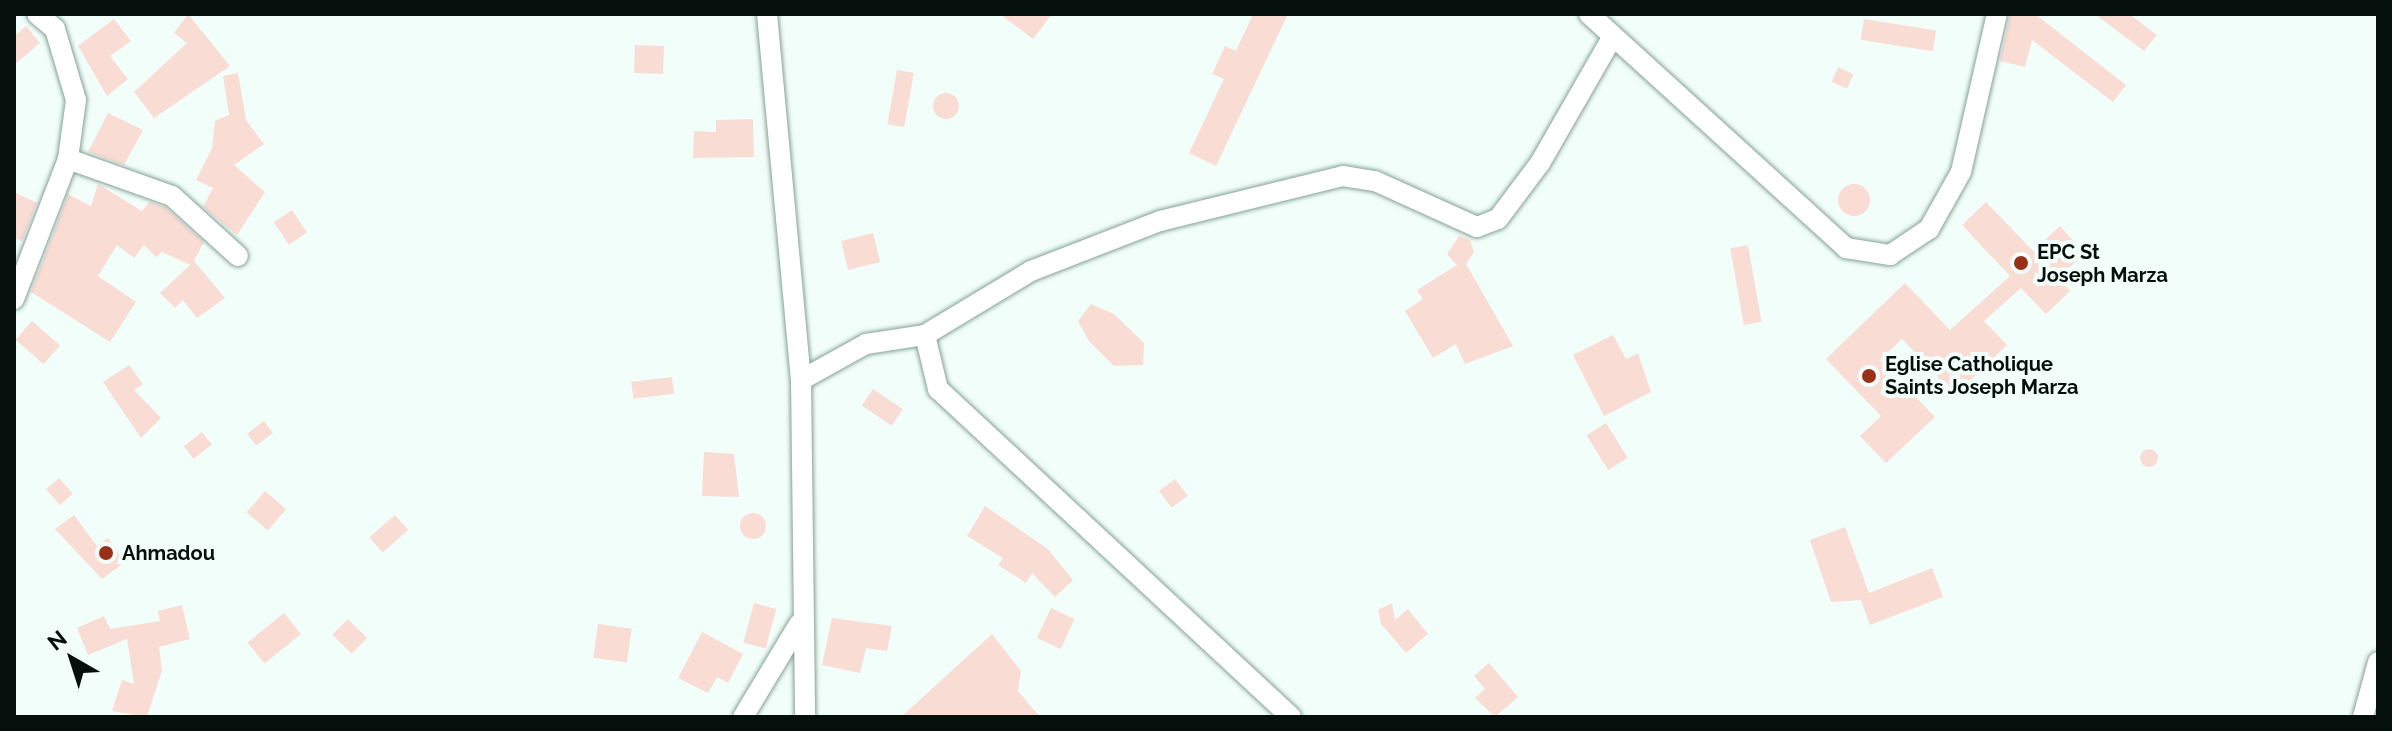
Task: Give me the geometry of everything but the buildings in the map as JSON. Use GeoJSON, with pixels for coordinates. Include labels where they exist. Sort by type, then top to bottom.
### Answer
{"type":"FeatureCollection","features":[{"type":"Feature","properties":{"kind":"street"},"geometry":{"type":"LineString","coordinates":[[14,299],[68,159],[76,100],[69,61],[55,29],[37,14]]}},
{"type":"Feature","properties":{"kind":"street"},"geometry":{"type":"LineString","coordinates":[[767,14],[801,380],[799,624],[805,717]]}},
{"type":"Feature","properties":{"kind":"street"},"geometry":{"type":"LineString","coordinates":[[1589,14],[1846,248],[1890,255],[1929,229],[1961,172],[1997,14]]}},
{"type":"Feature","properties":{"kind":"street"},"geometry":{"type":"LineString","coordinates":[[801,380],[866,344],[925,335],[1031,271],[1160,221],[1343,176],[1375,181],[1477,227],[1498,219],[1540,163],[1613,36]]}},
{"type":"Feature","properties":{"kind":"street"},"geometry":{"type":"LineString","coordinates":[[68,159],[172,196],[238,256]]}},
{"type":"Feature","properties":{"kind":"street"},"geometry":{"type":"LineString","coordinates":[[925,335],[938,389],[1291,717]]}},
{"type":"Feature","properties":{"kind":"street"},"geometry":{"type":"LineString","coordinates":[[743,717],[799,624]]}},
{"type":"Feature","properties":{"kind":"street"},"geometry":{"type":"LineString","coordinates":[[2363,717],[2378,662]]}},
{"type":"Feature","properties":{"kind":"place","name":"EPC St Joseph Marza"},"geometry":{"type":"Point","coordinates":[2021,263]}},
{"type":"Feature","properties":{"kind":"place","name":"Eglise Catholique Saints Joseph Marza"},"geometry":{"type":"Point","coordinates":[1869,376]}},
{"type":"Feature","properties":{"kind":"place","name":"Ahmadou"},"geometry":{"type":"Point","coordinates":[106,553]}}]}
